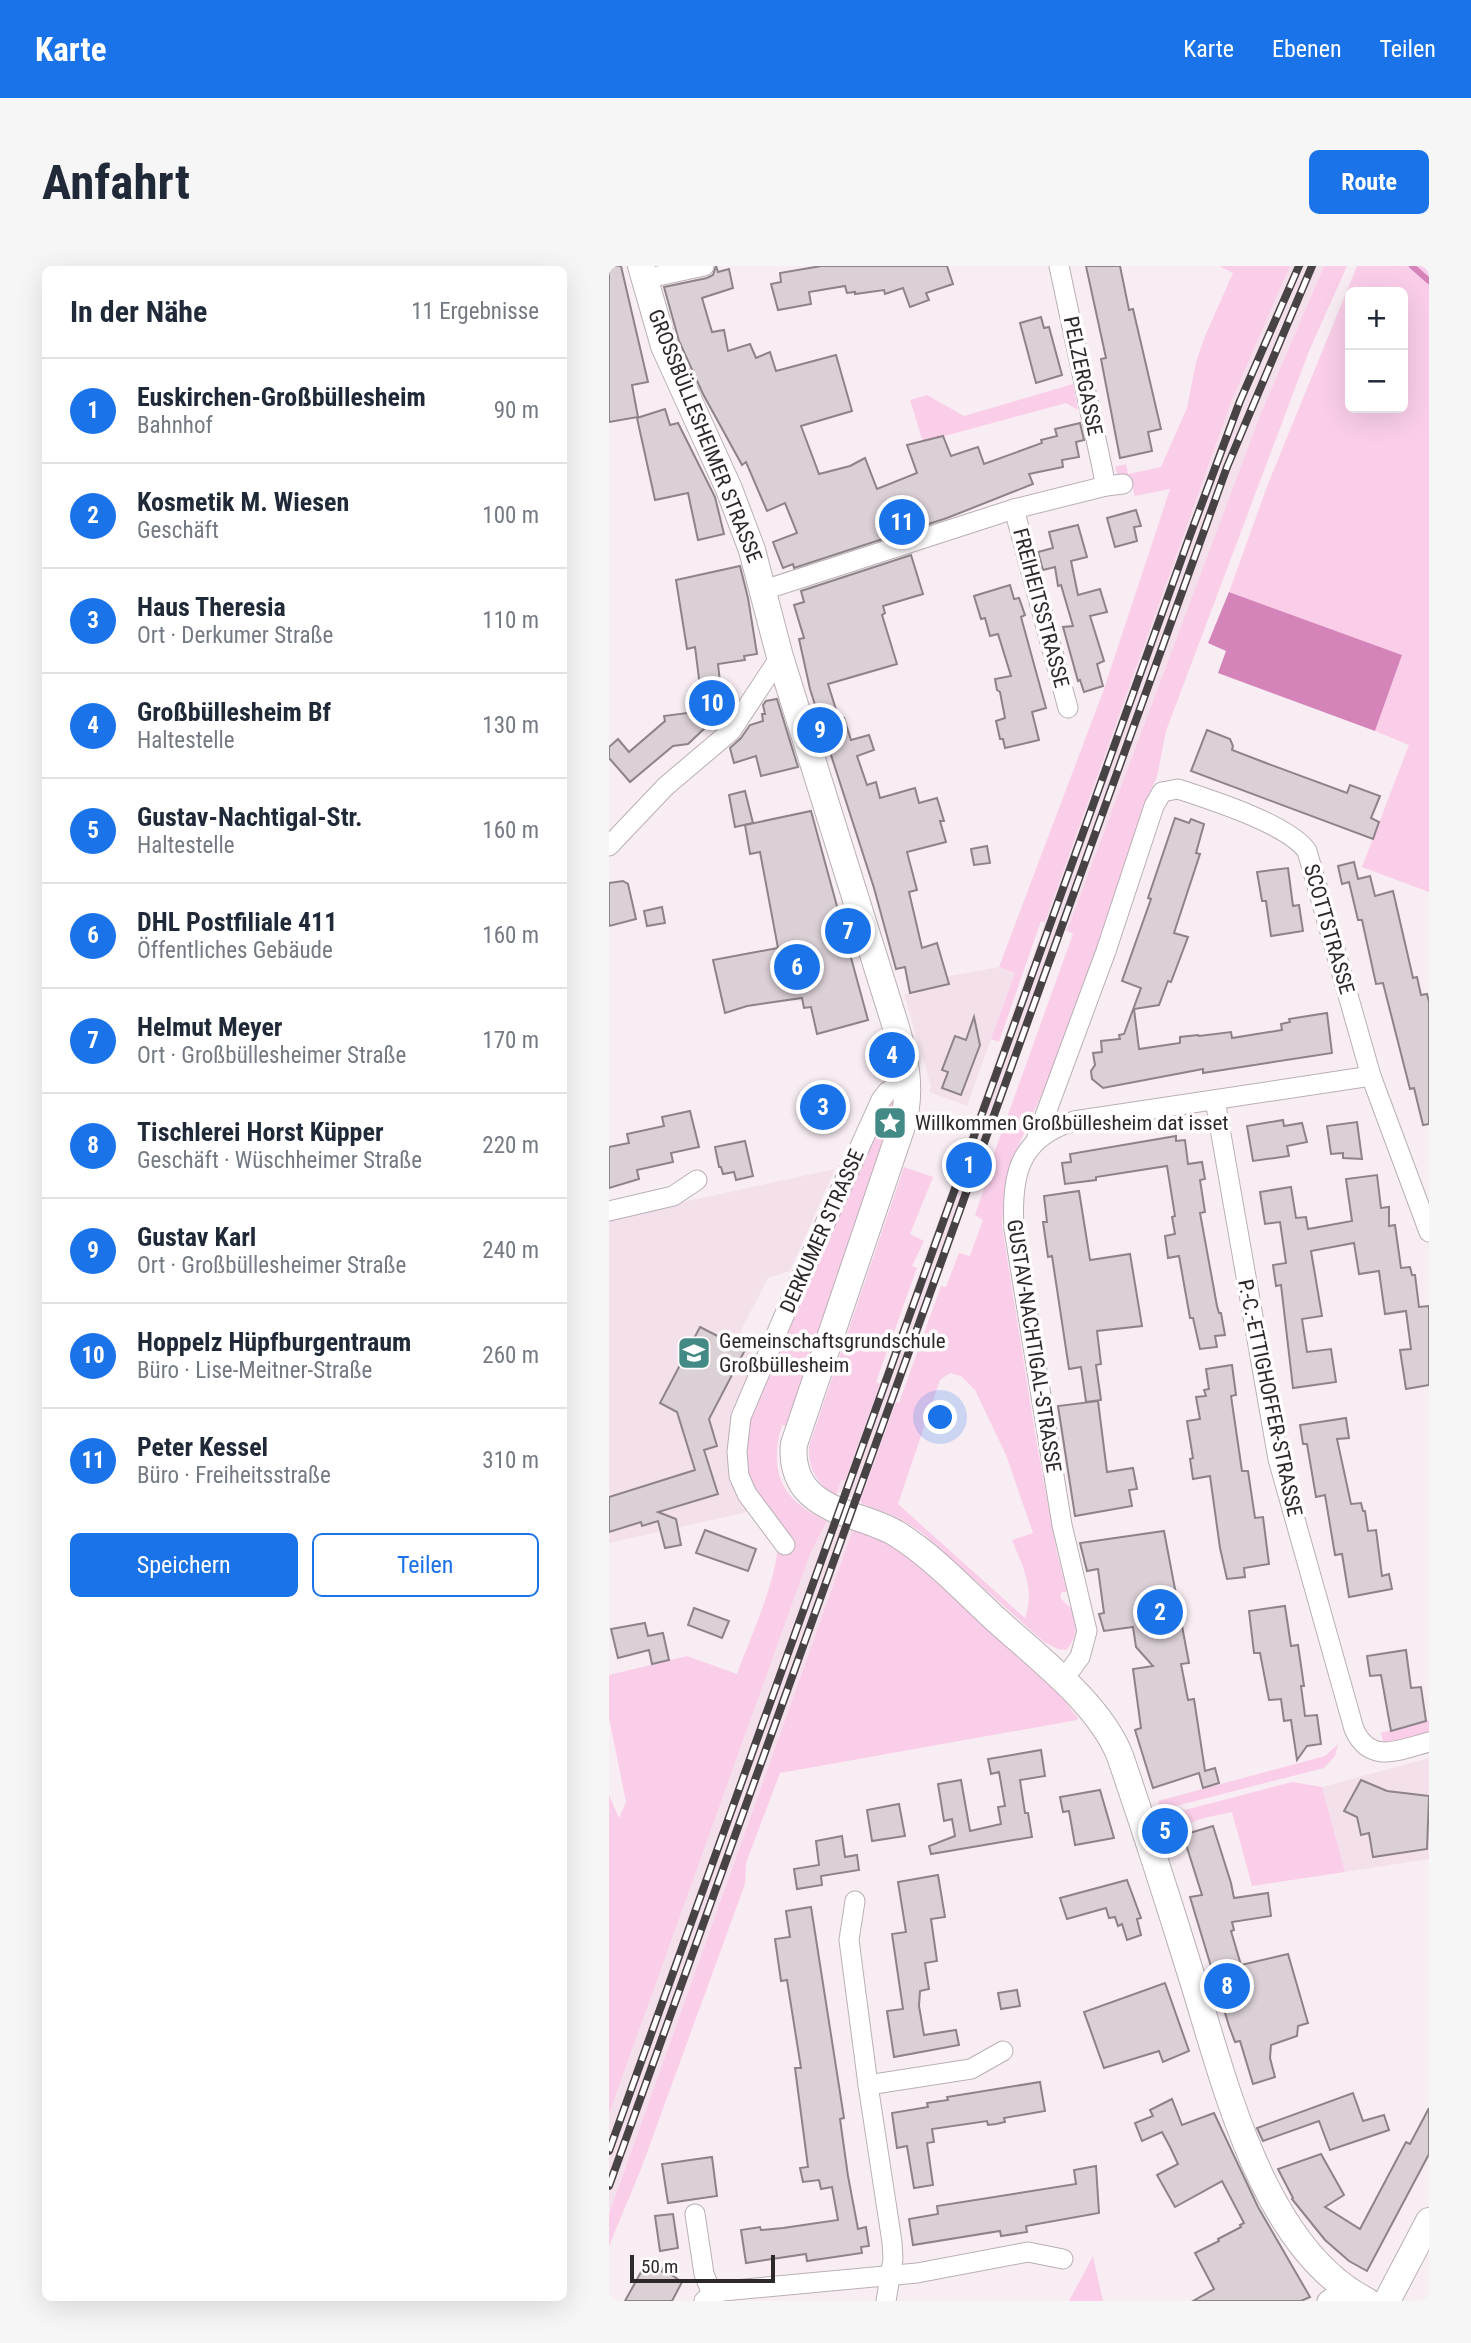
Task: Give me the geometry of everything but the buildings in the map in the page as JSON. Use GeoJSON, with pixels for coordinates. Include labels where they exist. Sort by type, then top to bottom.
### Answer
{"type":"FeatureCollection","features":[{"type":"Feature","properties":{"kind":"street"},"geometry":{"type":"LineString","coordinates":[[642,272],[704,266]]}},
{"type":"Feature","properties":{"kind":"street","name":"PELZERGASSE"},"geometry":{"type":"LineString","coordinates":[[1059,266],[1115,485]]}},
{"type":"Feature","properties":{"kind":"street","name":"GROSSBÜLLESHEIMER STRASSE"},"geometry":{"type":"LineString","coordinates":[[642,272],[669,358],[740,514],[764,590],[780,657],[894,1021],[908,1079],[906,1113],[800,1424],[794,1462],[800,1481],[814,1496],[829,1506],[882,1526],[909,1542],[1063,1681],[1100,1719],[1116,1744],[1125,1769],[1244,2137],[1293,2236],[1315,2262],[1335,2295],[1367,2301]]}},
{"type":"Feature","properties":{"kind":"street","name":"FREIHEITSSTRASSE"},"geometry":{"type":"LineString","coordinates":[[764,590],[1014,509],[1115,485]]}},
{"type":"Feature","properties":{"kind":"street","name":"FREIHEITSSTRASSE"},"geometry":{"type":"LineString","coordinates":[[1014,509],[1068,708]]}},
{"type":"Feature","properties":{"kind":"street"},"geometry":{"type":"LineString","coordinates":[[609,846],[666,786],[731,731],[780,657]]}},
{"type":"Feature","properties":{"kind":"street","name":"SCOTTSTRASSE"},"geometry":{"type":"LineString","coordinates":[[1036,1140],[1106,951],[1157,797],[1169,789],[1178,789],[1273,825],[1303,845],[1310,860],[1371,1076],[1429,1232]]}},
{"type":"Feature","properties":{"kind":"street"},"geometry":{"type":"LineString","coordinates":[[1036,1140],[1058,1126],[1074,1121],[1371,1076]]}},
{"type":"Feature","properties":{"kind":"street","name":"DERKUMER STRASSE"},"geometry":{"type":"LineString","coordinates":[[785,1545],[747,1494],[739,1476],[737,1452],[741,1417],[881,1100],[887,1092],[908,1079]]}},
{"type":"Feature","properties":{"kind":"street","name":"P.-C.-ETTIGHOFFER-STRASSE"},"geometry":{"type":"LineString","coordinates":[[1215,1100],[1278,1459],[1354,1729],[1365,1746],[1381,1752],[1388,1753],[1429,1742]]}},
{"type":"Feature","properties":{"kind":"street","name":"GUSTAV-NACHTIGAL-STRASSE"},"geometry":{"type":"LineString","coordinates":[[1036,1140],[1025,1152],[1016,1180],[1013,1200],[1014,1229],[1062,1525],[1087,1631],[1083,1650],[1063,1681]]}},
{"type":"Feature","properties":{"kind":"street"},"geometry":{"type":"LineString","coordinates":[[609,1211],[673,1196],[697,1180]]}},
{"type":"Feature","properties":{"kind":"street"},"geometry":{"type":"LineString","coordinates":[[855,1901],[849,1940],[892,2242],[891,2275],[886,2301]]}},
{"type":"Feature","properties":{"kind":"street"},"geometry":{"type":"LineString","coordinates":[[868,2085],[971,2069],[1003,2051]]}},
{"type":"Feature","properties":{"kind":"street"},"geometry":{"type":"LineString","coordinates":[[695,2214],[708,2298],[734,2290],[891,2275],[1028,2252],[1063,2259]]}},
{"type":"Feature","properties":{"kind":"street"},"geometry":{"type":"LineString","coordinates":[[1387,2301],[1429,2221]]}},
{"type":"Feature","properties":{"kind":"shaded area"},"geometry":{"type":"Polygon","coordinates":[[[1219,266],[1290,266],[1232,400],[1045,922],[1041,921],[999,1042],[991,1039],[1015,973],[999,967],[1104,689],[1170,489],[1135,496],[1131,483],[1118,476],[1115,467],[1126,464],[1128,474],[1161,467],[1187,408],[1196,362],[1205,336],[1233,273],[1219,266]]]}},
{"type":"Feature","properties":{"kind":"shaded area"},"geometry":{"type":"Polygon","coordinates":[[[1290,266],[1324,266],[1261,413],[1097,854],[1067,931],[1064,931],[860,1501],[837,1492],[841,1480],[845,1481],[1232,400],[1290,266]]]}},
{"type":"Feature","properties":{"kind":"shaded area"},"geometry":{"type":"Polygon","coordinates":[[[1324,266],[1347,266],[1309,351],[1166,731],[1157,777],[1063,1048],[1009,1166],[1004,1188],[1002,1226],[1036,1439],[1067,1592],[1062,1592],[1060,1597],[1072,1610],[1075,1620],[1072,1642],[1066,1650],[1058,1649],[1044,1642],[920,1531],[860,1501],[941,1286],[946,1287],[959,1253],[970,1256],[983,1220],[975,1215],[985,1186],[983,1184],[1073,934],[1067,931],[1261,413],[1324,266]],[[950,1373],[940,1380],[898,1504],[1025,1618],[1028,1588],[1024,1569],[1012,1540],[1033,1533],[1006,1455],[975,1390],[961,1376],[950,1373]]]}},
{"type":"Feature","properties":{"kind":"shaded area"},"geometry":{"type":"Polygon","coordinates":[[[1357,266],[1429,266],[1429,892],[1362,867],[1409,745],[1375,731],[1402,655],[1229,592],[1268,484],[1345,295],[1345,413],[1408,413],[1408,287],[1348,287],[1357,266]]]}},
{"type":"Feature","properties":{"kind":"shaded area"},"geometry":{"type":"Polygon","coordinates":[[[1073,384],[1078,410],[1066,403],[923,442],[910,400],[927,395],[964,416],[1073,384]]]}},
{"type":"Feature","properties":{"kind":"shaded area"},"geometry":{"type":"Polygon","coordinates":[[[1229,592],[1402,655],[1375,731],[1218,673],[1226,651],[1208,643],[1229,592]]]}},
{"type":"Feature","properties":{"kind":"shaded area"},"geometry":{"type":"Polygon","coordinates":[[[999,967],[1015,973],[967,1106],[929,1092],[931,1086],[904,994],[928,990],[927,980],[999,967]]]}},
{"type":"Feature","properties":{"kind":"shaded area"},"geometry":{"type":"Polygon","coordinates":[[[892,1098],[898,1100],[853,1241],[836,1277],[827,1318],[789,1427],[782,1425],[778,1442],[778,1471],[782,1483],[799,1504],[827,1521],[810,1554],[609,2114],[609,1795],[619,1818],[626,1802],[609,1718],[609,1675],[687,1656],[737,1674],[768,1591],[777,1545],[772,1523],[747,1471],[745,1442],[750,1411],[892,1098]]]}},
{"type":"Feature","properties":{"kind":"shaded area"},"geometry":{"type":"Polygon","coordinates":[[[904,1167],[933,1177],[910,1234],[924,1241],[912,1266],[917,1268],[876,1382],[880,1384],[845,1481],[841,1480],[836,1496],[815,1475],[810,1462],[809,1446],[904,1167]]]}},
{"type":"Feature","properties":{"kind":"shaded area","name":"Gemeinschaftsgrundschule Großbüllesheim"},"geometry":{"type":"Polygon","coordinates":[[[835,1169],[790,1271],[768,1278],[734,1344],[758,1356],[737,1407],[752,1511],[609,1543],[609,1218],[835,1169]]]}},
{"type":"Feature","properties":{"kind":"shaded area"},"geometry":{"type":"Polygon","coordinates":[[[827,1521],[852,1531],[609,2214],[609,2114],[810,1554],[827,1521]]]}},
{"type":"Feature","properties":{"kind":"shaded area"},"geometry":{"type":"Polygon","coordinates":[[[853,1529],[878,1539],[880,1535],[913,1557],[1055,1689],[1078,1718],[780,1773],[746,1863],[745,1884],[641,2169],[609,2246],[609,2214],[853,1529]]]}},
{"type":"Feature","properties":{"kind":"shaded area"},"geometry":{"type":"Polygon","coordinates":[[[1429,1720],[1429,1735],[1384,1745],[1381,1733],[1429,1720]]]}},
{"type":"Feature","properties":{"kind":"shaded area"},"geometry":{"type":"Polygon","coordinates":[[[1338,1744],[1335,1756],[1324,1768],[1160,1810],[1158,1801],[1325,1756],[1338,1744]]]}},
{"type":"Feature","properties":{"kind":"shaded area"},"geometry":{"type":"Polygon","coordinates":[[[1429,1758],[1429,1859],[1345,1872],[1322,1787],[1429,1758]]]}},
{"type":"Feature","properties":{"kind":"shaded area"},"geometry":{"type":"Polygon","coordinates":[[[1292,1782],[1322,1787],[1345,1872],[1252,1886],[1232,1812],[1186,1826],[1180,1832],[1173,1851],[1168,1835],[1172,1834],[1169,1825],[1165,1826],[1162,1816],[1292,1782]]]}},
{"type":"Feature","properties":{"kind":"shaded area"},"geometry":{"type":"Polygon","coordinates":[[[1093,2256],[1103,2301],[1069,2301],[1093,2256]]]}},
{"type":"Feature","properties":{"kind":"waterway"},"geometry":{"type":"LineString","coordinates":[[1412,266],[1429,281]]}},
{"type":"Feature","properties":{"kind":"railway"},"geometry":{"type":"LineString","coordinates":[[609,2151],[1189,538],[1240,401],[1299,266]]}},
{"type":"Feature","properties":{"kind":"railway"},"geometry":{"type":"LineString","coordinates":[[609,2186],[1227,467],[1312,266]]}},
{"type":"Feature","properties":{"kind":"place","name":"Peter Kessel"},"geometry":{"type":"Point","coordinates":[902,522]}},
{"type":"Feature","properties":{"kind":"place","name":"Hoppelz Hüpfburgentraum"},"geometry":{"type":"Point","coordinates":[712,703]}},
{"type":"Feature","properties":{"kind":"place","name":"Gustav Karl"},"geometry":{"type":"Point","coordinates":[820,730]}},
{"type":"Feature","properties":{"kind":"place","name":"Helmut Meyer"},"geometry":{"type":"Point","coordinates":[848,931]}},
{"type":"Feature","properties":{"kind":"place","name":"DHL Postfiliale 411"},"geometry":{"type":"Point","coordinates":[797,967]}},
{"type":"Feature","properties":{"kind":"place","name":"Großbüllesheim Bf"},"geometry":{"type":"Point","coordinates":[892,1055]}},
{"type":"Feature","properties":{"kind":"place","name":"Haus Theresia"},"geometry":{"type":"Point","coordinates":[823,1107]}},
{"type":"Feature","properties":{"kind":"place","name":"Willkommen Großbüllesheim dat isset"},"geometry":{"type":"Point","coordinates":[890,1123]}},
{"type":"Feature","properties":{"kind":"place","name":"Euskirchen-Großbüllesheim"},"geometry":{"type":"Point","coordinates":[969,1165]}},
{"type":"Feature","properties":{"kind":"place","name":"Gemeinschaftsgrundschule Großbüllesheim"},"geometry":{"type":"Point","coordinates":[694,1353]}},
{"type":"Feature","properties":{"kind":"place","name":"Kosmetik M. Wiesen"},"geometry":{"type":"Point","coordinates":[1160,1612]}},
{"type":"Feature","properties":{"kind":"place","name":"Gustav-Nachtigal-Str."},"geometry":{"type":"Point","coordinates":[1165,1831]}},
{"type":"Feature","properties":{"kind":"place","name":"Tischlerei Horst Küpper"},"geometry":{"type":"Point","coordinates":[1227,1986]}}]}
